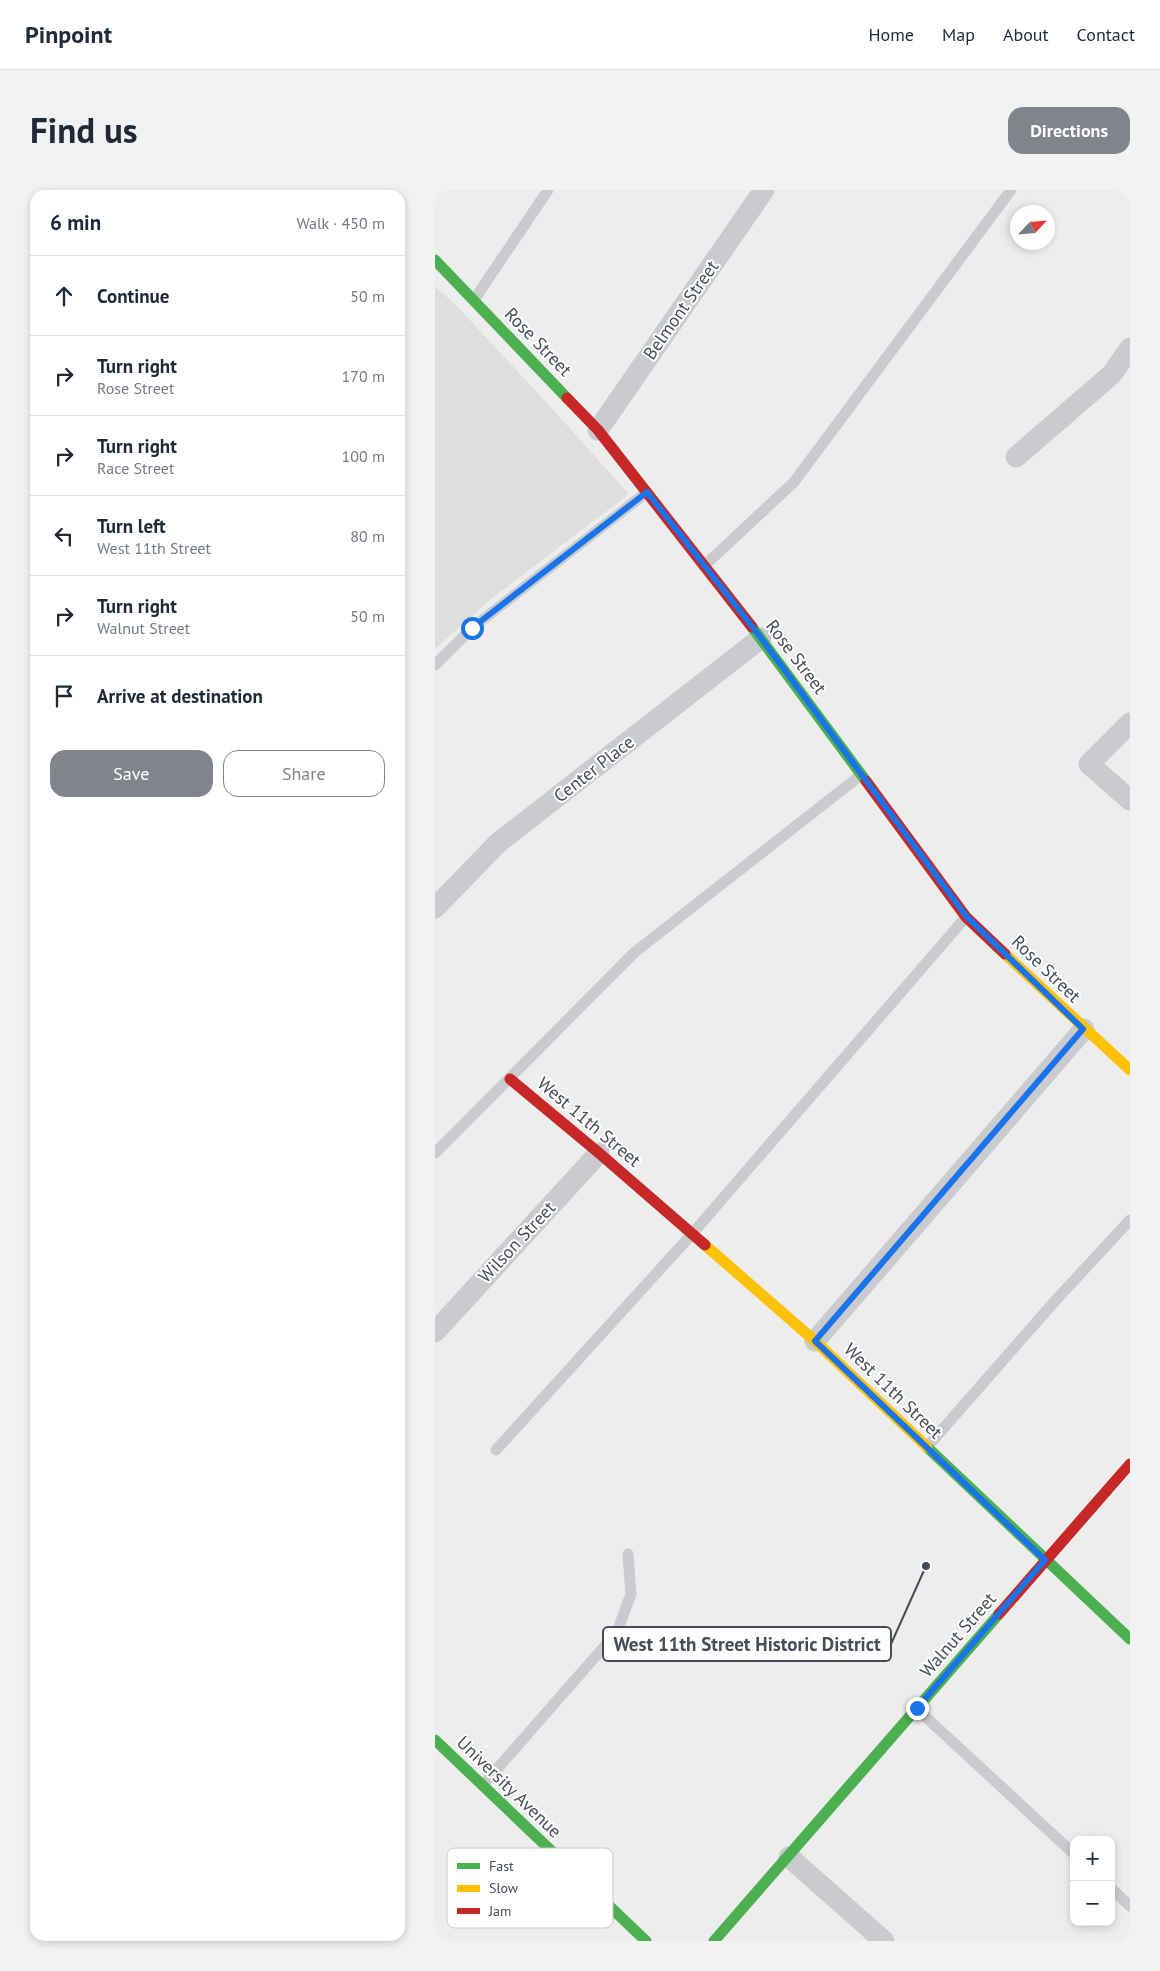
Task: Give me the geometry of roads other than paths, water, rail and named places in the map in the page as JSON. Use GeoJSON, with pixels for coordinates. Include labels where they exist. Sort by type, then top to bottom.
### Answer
{"type":"FeatureCollection","features":[{"type":"Feature","properties":{"kind":"street","name":"Belmont Street"},"geometry":{"type":"LineString","coordinates":[[598,430],[764,190]]}},
{"type":"Feature","properties":{"kind":"street","name":"Rose Street"},"geometry":{"type":"LineString","coordinates":[[435,260],[598,430],[761,638],[966,916],[1083,1029],[1130,1070]]}},
{"type":"Feature","properties":{"kind":"street"},"geometry":{"type":"LineString","coordinates":[[1016,457],[1112,374],[1130,348]]}},
{"type":"Feature","properties":{"kind":"street","name":"Center Place"},"geometry":{"type":"LineString","coordinates":[[435,908],[499,843],[761,638]]}},
{"type":"Feature","properties":{"kind":"street"},"geometry":{"type":"LineString","coordinates":[[1130,723],[1089,764],[1130,800]]}},
{"type":"Feature","properties":{"kind":"street"},"geometry":{"type":"LineString","coordinates":[[815,1341],[1083,1029]]}},
{"type":"Feature","properties":{"kind":"street","name":"West 11th Street"},"geometry":{"type":"LineString","coordinates":[[510,1079],[599,1153],[815,1341],[1130,1639]]}},
{"type":"Feature","properties":{"kind":"street","name":"Wilson Street"},"geometry":{"type":"LineString","coordinates":[[435,1332],[599,1153]]}},
{"type":"Feature","properties":{"kind":"street","name":"Walnut Street"},"geometry":{"type":"LineString","coordinates":[[714,1941],[1130,1464]]}},
{"type":"Feature","properties":{"kind":"street","name":"University Avenue"},"geometry":{"type":"LineString","coordinates":[[435,1740],[549,1848]]}},
{"type":"Feature","properties":{"kind":"street"},"geometry":{"type":"LineString","coordinates":[[789,1857],[885,1941]]}},
{"type":"Feature","properties":{"kind":"street","name":"University Avenue"},"geometry":{"type":"LineString","coordinates":[[613,1909],[646,1941]]}},
{"type":"Feature","properties":{"kind":"lane"},"geometry":{"type":"LineString","coordinates":[[474,300],[548,190]]}},
{"type":"Feature","properties":{"kind":"lane"},"geometry":{"type":"LineString","coordinates":[[704,566],[793,482],[1011,190]]}},
{"type":"Feature","properties":{"kind":"lane"},"geometry":{"type":"LineString","coordinates":[[435,665],[472,628],[647,492]]}},
{"type":"Feature","properties":{"kind":"lane"},"geometry":{"type":"LineString","coordinates":[[435,1153],[635,952],[861,775]]}},
{"type":"Feature","properties":{"kind":"lane"},"geometry":{"type":"LineString","coordinates":[[496,1450],[692,1234],[966,916]]}},
{"type":"Feature","properties":{"kind":"lane"},"geometry":{"type":"LineString","coordinates":[[927,1447],[1016,1345],[1130,1220]]}},
{"type":"Feature","properties":{"kind":"lane"},"geometry":{"type":"LineString","coordinates":[[483,1785],[617,1632],[631,1594],[628,1554]]}},
{"type":"Feature","properties":{"kind":"lane"},"geometry":{"type":"LineString","coordinates":[[917,1708],[1070,1850]]}},
{"type":"Feature","properties":{"kind":"lane"},"geometry":{"type":"LineString","coordinates":[[1115,1892],[1130,1906]]}},
{"type":"Feature","properties":{"kind":"place","name":"West 11th Street Historic District"},"geometry":{"type":"Point","coordinates":[926,1566]}}]}
